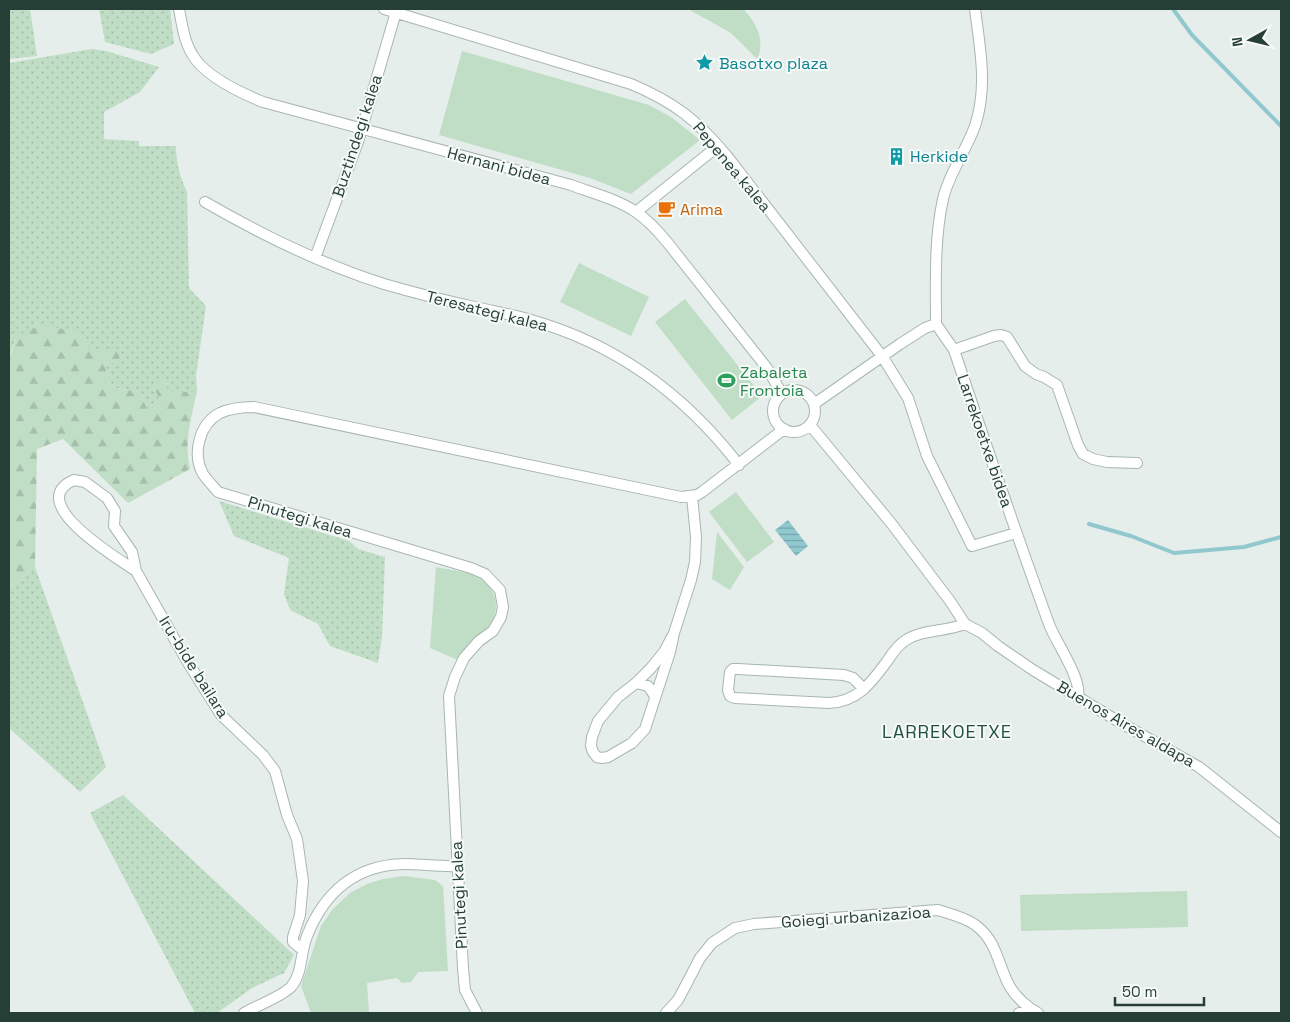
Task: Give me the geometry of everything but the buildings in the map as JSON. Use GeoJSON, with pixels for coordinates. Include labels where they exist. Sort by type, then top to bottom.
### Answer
{"type":"FeatureCollection","features":[{"type":"Feature","properties":{"kind":"street","name":"Hernani bidea"},"geometry":{"type":"LineString","coordinates":[[179,9],[183,32],[192,56],[211,74],[236,91],[263,102],[571,185],[618,202],[636,212],[652,225],[679,256],[767,368],[782,394]]}},
{"type":"Feature","properties":{"kind":"street","name":"Pepenea kalea"},"geometry":{"type":"LineString","coordinates":[[384,9],[631,84],[652,93],[689,116],[718,146],[882,356],[908,398],[927,456],[972,546],[1016,533]]}},
{"type":"Feature","properties":{"kind":"street"},"geometry":{"type":"LineString","coordinates":[[814,404],[882,356],[925,328],[936,324],[937,236],[943,198],[956,164],[974,128],[981,105],[983,81],[975,9]]}},
{"type":"Feature","properties":{"kind":"street","name":"Buztindegi kalea"},"geometry":{"type":"LineString","coordinates":[[315,258],[362,128],[396,12]]}},
{"type":"Feature","properties":{"kind":"street"},"geometry":{"type":"LineString","coordinates":[[636,212],[718,146]]}},
{"type":"Feature","properties":{"kind":"street","name":"Teresategi kalea"},"geometry":{"type":"LineString","coordinates":[[205,202],[260,232],[315,258],[383,283],[530,319],[575,334],[614,353],[649,376],[704,423],[739,465]]}},
{"type":"Feature","properties":{"kind":"street","name":"Larrekoetxe bidea"},"geometry":{"type":"LineString","coordinates":[[936,324],[954,350],[1016,533],[1053,633],[1077,681],[1080,690],[1078,697]]}},
{"type":"Feature","properties":{"kind":"street"},"geometry":{"type":"LineString","coordinates":[[954,350],[994,336],[1007,337],[1025,366],[1057,385],[1078,445],[1083,454],[1093,459],[1107,462],[1137,463]]}},
{"type":"Feature","properties":{"kind":"street"},"geometry":{"type":"LineString","coordinates":[[794,390],[800,391],[811,398],[814,404],[814,418],[805,429],[798,432],[784,430],[776,421],[773,410],[782,394],[794,390]]}},
{"type":"Feature","properties":{"kind":"street","name":"Pinutegi kalea"},"geometry":{"type":"LineString","coordinates":[[477,1013],[465,990],[449,696],[464,658],[479,641],[494,632],[501,617],[503,607],[500,590],[485,574],[471,568],[218,492],[203,474],[198,457],[198,442],[207,423],[220,413],[238,408],[254,407],[678,497],[692,496]]}},
{"type":"Feature","properties":{"kind":"street","name":"Buenos Aires aldapa"},"geometry":{"type":"LineString","coordinates":[[810,424],[891,523],[965,624],[982,633],[1033,670],[1116,720],[1199,766],[1281,832]]}},
{"type":"Feature","properties":{"kind":"street"},"geometry":{"type":"LineString","coordinates":[[674,634],[664,652],[636,683],[618,697],[598,721],[592,736],[591,746],[597,757],[608,757],[632,743],[645,729],[664,673],[695,562],[696,537],[692,496],[702,492],[784,430]]}},
{"type":"Feature","properties":{"kind":"street","name":"Iru-bide bailara"},"geometry":{"type":"LineString","coordinates":[[136,571],[84,534],[65,515],[58,499],[61,489],[66,483],[74,480],[85,482],[107,498],[116,511],[114,526],[132,552],[136,571],[187,661],[222,716],[263,755],[275,770],[287,815],[297,839],[303,881],[300,915],[293,937],[294,942],[303,950]]}},
{"type":"Feature","properties":{"kind":"street"},"geometry":{"type":"LineString","coordinates":[[864,689],[853,678],[844,675],[733,669],[730,672],[728,690],[730,696],[735,698],[842,702],[852,698],[864,689],[898,646],[907,639],[965,624]]}},
{"type":"Feature","properties":{"kind":"street"},"geometry":{"type":"LineString","coordinates":[[636,683],[648,686],[655,696]]}},
{"type":"Feature","properties":{"kind":"street"},"geometry":{"type":"LineString","coordinates":[[244,1013],[289,989],[296,980],[305,940],[320,908],[334,892],[350,880],[367,871],[385,866],[404,864],[458,866]]}},
{"type":"Feature","properties":{"kind":"street","name":"Goiegi urbanizazioa"},"geometry":{"type":"LineString","coordinates":[[666,1013],[678,1000],[700,958],[712,942],[735,928],[754,924],[938,910],[960,917],[985,934],[995,948],[1010,987],[1035,1012]]}},
{"type":"Feature","properties":{"kind":"street"},"geometry":{"type":"LineString","coordinates":[[1019,1013],[1035,1012]]}},
{"type":"Feature","properties":{"kind":"green space"},"geometry":{"type":"Polygon","coordinates":[[[9,9],[30,9],[37,56],[9,59],[9,9]]]}},
{"type":"Feature","properties":{"kind":"green space"},"geometry":{"type":"Polygon","coordinates":[[[99,9],[170,9],[174,44],[151,54],[105,42],[99,9]]]}},
{"type":"Feature","properties":{"kind":"green space"},"geometry":{"type":"Polygon","coordinates":[[[688,9],[743,9],[756,26],[760,39],[760,52],[757,59],[731,33],[688,9]]]}},
{"type":"Feature","properties":{"kind":"green space"},"geometry":{"type":"Polygon","coordinates":[[[92,49],[106,51],[159,67],[140,92],[104,112],[104,139],[139,141],[139,146],[176,146],[179,170],[187,192],[189,288],[206,306],[196,376],[197,392],[169,392],[162,379],[159,399],[147,409],[140,392],[111,387],[104,363],[91,351],[17,336],[9,355],[9,63],[92,49]]]}},
{"type":"Feature","properties":{"kind":"green space"},"geometry":{"type":"Polygon","coordinates":[[[462,51],[649,105],[671,117],[700,140],[631,194],[590,178],[439,135],[462,51]]]}},
{"type":"Feature","properties":{"kind":"green space"},"geometry":{"type":"Polygon","coordinates":[[[579,263],[649,297],[631,336],[560,302],[579,263]]]}},
{"type":"Feature","properties":{"kind":"green space"},"geometry":{"type":"Polygon","coordinates":[[[685,299],[762,396],[732,420],[655,322],[685,299]]]}},
{"type":"Feature","properties":{"kind":"green space"},"geometry":{"type":"Polygon","coordinates":[[[40,325],[75,331],[91,351],[120,351],[119,363],[104,363],[111,387],[140,392],[147,409],[159,399],[154,386],[162,379],[169,392],[197,392],[188,440],[190,469],[128,503],[63,439],[37,449],[35,567],[9,588],[9,355],[17,336],[40,325]]]}},
{"type":"Feature","properties":{"kind":"green space"},"geometry":{"type":"Polygon","coordinates":[[[736,492],[774,542],[747,562],[709,512],[736,492]]]}},
{"type":"Feature","properties":{"kind":"green space"},"geometry":{"type":"Polygon","coordinates":[[[219,501],[349,541],[358,549],[385,557],[382,637],[378,663],[330,646],[318,624],[290,610],[284,594],[289,558],[234,536],[219,501]]]}},
{"type":"Feature","properties":{"kind":"green space"},"geometry":{"type":"Polygon","coordinates":[[[717,532],[744,567],[730,590],[712,579],[717,532]]]}},
{"type":"Feature","properties":{"kind":"green space"},"geometry":{"type":"Polygon","coordinates":[[[35,567],[106,767],[80,792],[9,728],[9,588],[35,567]]]}},
{"type":"Feature","properties":{"kind":"green space"},"geometry":{"type":"Polygon","coordinates":[[[436,567],[474,575],[489,585],[494,593],[496,606],[492,622],[465,649],[458,660],[430,648],[436,567]]]}},
{"type":"Feature","properties":{"kind":"green space"},"geometry":{"type":"Polygon","coordinates":[[[123,795],[294,955],[284,973],[252,988],[217,1013],[195,1013],[90,813],[123,795]]]}},
{"type":"Feature","properties":{"kind":"green space"},"geometry":{"type":"Polygon","coordinates":[[[403,876],[435,880],[443,886],[448,971],[418,972],[411,982],[402,983],[397,978],[367,983],[369,1013],[311,1013],[301,986],[321,926],[332,910],[350,893],[367,884],[403,876]]]}},
{"type":"Feature","properties":{"kind":"green space"},"geometry":{"type":"Polygon","coordinates":[[[1187,891],[1188,927],[1021,931],[1020,895],[1187,891]]]}},
{"type":"Feature","properties":{"kind":"water"},"geometry":{"type":"Polygon","coordinates":[[[788,520],[808,546],[796,556],[775,530],[788,520]]]}},
{"type":"Feature","properties":{"kind":"waterway"},"geometry":{"type":"LineString","coordinates":[[1173,9],[1192,35],[1281,126]]}},
{"type":"Feature","properties":{"kind":"waterway"},"geometry":{"type":"LineString","coordinates":[[1089,524],[1131,536],[1174,553],[1244,547],[1281,537]]}},
{"type":"Feature","properties":{"kind":"place","name":"Basotxo plaza"},"geometry":{"type":"Point","coordinates":[705,63]}},
{"type":"Feature","properties":{"kind":"place","name":"Herkide"},"geometry":{"type":"Point","coordinates":[896,156]}},
{"type":"Feature","properties":{"kind":"place","name":"Arima"},"geometry":{"type":"Point","coordinates":[666,209]}},
{"type":"Feature","properties":{"kind":"place","name":"Zabaleta Frontoia"},"geometry":{"type":"Point","coordinates":[726,381]}},
{"type":"Feature","properties":{"kind":"district","name":"LARREKOETXE"},"geometry":{"type":"Point","coordinates":[947,731]}}]}
